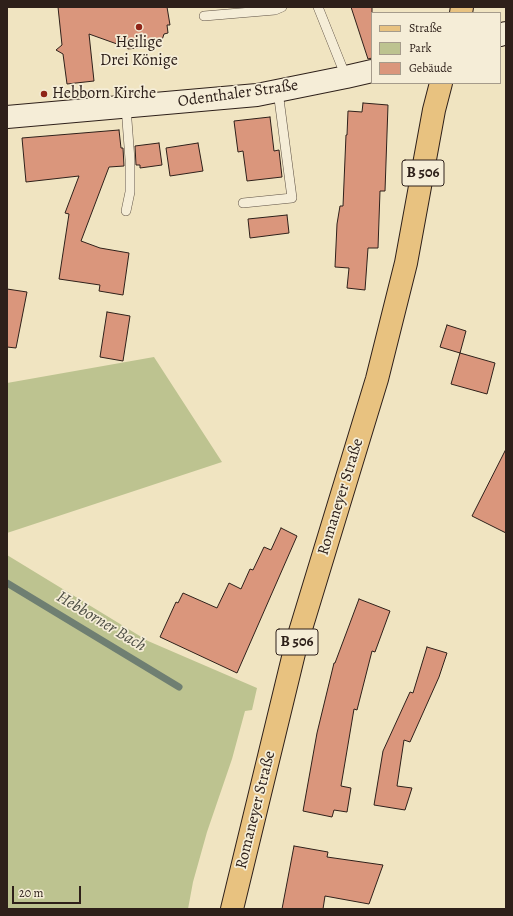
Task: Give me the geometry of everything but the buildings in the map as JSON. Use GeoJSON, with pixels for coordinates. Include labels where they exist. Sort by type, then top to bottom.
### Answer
{"type":"FeatureCollection","features":[{"type":"Feature","properties":{"kind":"main road","name":"Odenthaler Straße"},"geometry":{"type":"LineString","coordinates":[[7,117],[257,95],[371,71]]}},
{"type":"Feature","properties":{"kind":"main road","name":"Romaneyer Straße"},"geometry":{"type":"LineString","coordinates":[[232,909],[296,645],[381,363],[406,263],[434,110],[441,84]]}},
{"type":"Feature","properties":{"kind":"lane"},"geometry":{"type":"LineString","coordinates":[[204,16],[275,10],[282,7]]}},
{"type":"Feature","properties":{"kind":"lane"},"geometry":{"type":"LineString","coordinates":[[318,7],[346,77]]}},
{"type":"Feature","properties":{"kind":"lane"},"geometry":{"type":"LineString","coordinates":[[242,203],[292,198],[278,91]]}},
{"type":"Feature","properties":{"kind":"lane"},"geometry":{"type":"LineString","coordinates":[[126,107],[130,160],[130,192],[126,211]]}},
{"type":"Feature","properties":{"kind":"green space"},"geometry":{"type":"Polygon","coordinates":[[[154,357],[222,462],[7,533],[7,383],[154,357]]]}},
{"type":"Feature","properties":{"kind":"green space"},"geometry":{"type":"Polygon","coordinates":[[[7,555],[148,641],[257,688],[252,710],[245,711],[232,759],[207,832],[193,882],[188,909],[7,909],[7,555]]]}},
{"type":"Feature","properties":{"kind":"waterway","name":"Hebborner Bach"},"geometry":{"type":"LineString","coordinates":[[7,583],[179,687]]}},
{"type":"Feature","properties":{"kind":"place","name":"Heilige Drei Könige"},"geometry":{"type":"Point","coordinates":[139,27]}},
{"type":"Feature","properties":{"kind":"place","name":"Hebborn Kirche"},"geometry":{"type":"Point","coordinates":[44,94]}}]}
